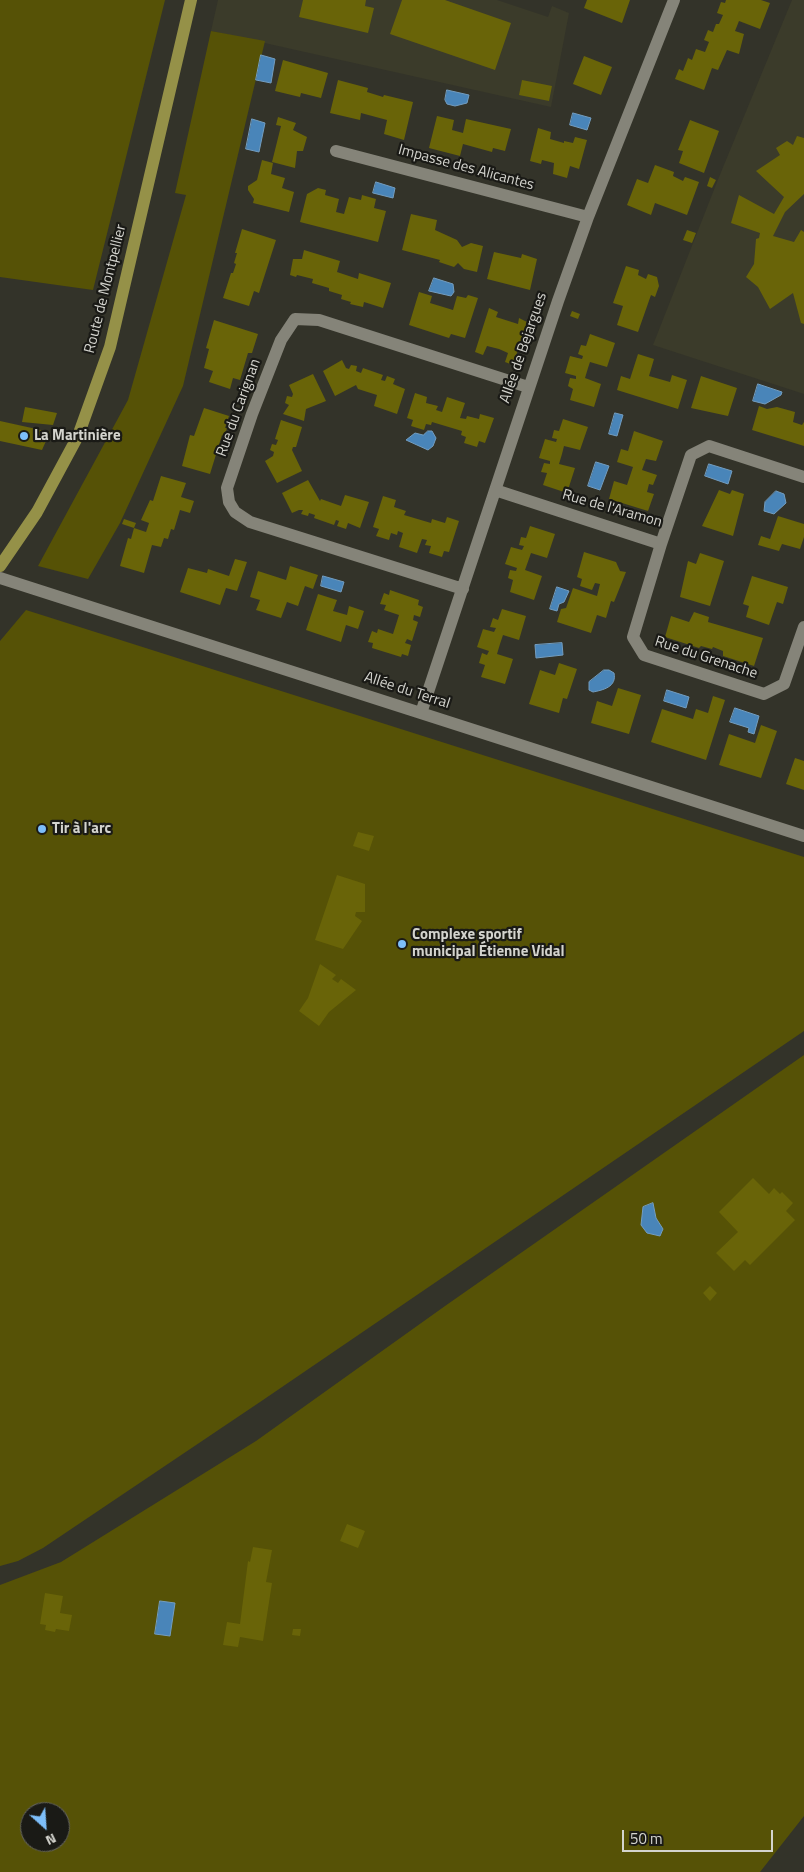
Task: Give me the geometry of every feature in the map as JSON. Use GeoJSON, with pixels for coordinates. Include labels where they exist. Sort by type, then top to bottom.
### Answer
{"type":"FeatureCollection","features":[{"type":"Feature","properties":{"kind":"main road","name":"Route de Montpellier"},"geometry":{"type":"LineString","coordinates":[[0,566],[37,512],[78,436],[110,347],[191,0]]}},
{"type":"Feature","properties":{"kind":"street","name":"Allée de Bejargues"},"geometry":{"type":"LineString","coordinates":[[421,713],[463,590],[528,387],[588,217],[674,0]]}},
{"type":"Feature","properties":{"kind":"street","name":"Impasse des Alicantes"},"geometry":{"type":"LineString","coordinates":[[336,151],[588,217]]}},
{"type":"Feature","properties":{"kind":"street","name":"Rue du Carignan"},"geometry":{"type":"LineString","coordinates":[[463,590],[250,522],[235,512],[229,502],[227,488],[252,414],[281,340],[295,319],[319,320],[528,387]]}},
{"type":"Feature","properties":{"kind":"street","name":"Rue de l'Aramon"},"geometry":{"type":"LineString","coordinates":[[495,490],[661,544],[692,455],[710,446],[804,477]]}},
{"type":"Feature","properties":{"kind":"street","name":"Rue du Grenache"},"geometry":{"type":"LineString","coordinates":[[661,544],[633,637],[644,655],[764,694],[784,684],[804,627]]}},
{"type":"Feature","properties":{"kind":"street","name":"Allée du Terral"},"geometry":{"type":"LineString","coordinates":[[0,578],[804,836]]}},
{"type":"Feature","properties":{"kind":"shaded area"},"geometry":{"type":"Polygon","coordinates":[[[0,0],[165,0],[93,290],[0,277],[0,0]]]}},
{"type":"Feature","properties":{"kind":"shaded area"},"geometry":{"type":"Polygon","coordinates":[[[218,0],[497,0],[548,17],[552,6],[569,13],[551,107],[211,31],[218,0]]]}},
{"type":"Feature","properties":{"kind":"shaded area"},"geometry":{"type":"Polygon","coordinates":[[[792,0],[804,0],[804,394],[653,345],[719,177],[792,0]]]}},
{"type":"Feature","properties":{"kind":"shaded area"},"geometry":{"type":"Polygon","coordinates":[[[211,31],[265,41],[183,386],[120,523],[88,579],[38,566],[128,400],[186,195],[175,193],[211,31]]]}},
{"type":"Feature","properties":{"kind":"shaded area","name":"Complexe sportif municipal Étienne Vidal"},"geometry":{"type":"Polygon","coordinates":[[[26,610],[804,857],[804,1031],[43,1548],[18,1561],[0,1566],[0,641],[26,610]]]}},
{"type":"Feature","properties":{"kind":"shaded area"},"geometry":{"type":"Polygon","coordinates":[[[804,1055],[804,1816],[760,1872],[0,1872],[0,1585],[61,1562],[256,1441],[445,1306],[804,1055]]]}},
{"type":"Feature","properties":{"kind":"water"},"geometry":{"type":"Polygon","coordinates":[[[261,55],[275,59],[271,83],[256,80],[261,55]]]}},
{"type":"Feature","properties":{"kind":"water"},"geometry":{"type":"Polygon","coordinates":[[[447,90],[469,95],[467,103],[455,106],[447,104],[445,100],[447,90]]]}},
{"type":"Feature","properties":{"kind":"water"},"geometry":{"type":"Polygon","coordinates":[[[573,113],[591,118],[587,130],[570,125],[573,113]]]}},
{"type":"Feature","properties":{"kind":"water"},"geometry":{"type":"Polygon","coordinates":[[[252,119],[265,123],[259,152],[246,149],[252,119]]]}},
{"type":"Feature","properties":{"kind":"water"},"geometry":{"type":"Polygon","coordinates":[[[376,182],[395,188],[393,198],[373,193],[376,182]]]}},
{"type":"Feature","properties":{"kind":"water"},"geometry":{"type":"Polygon","coordinates":[[[434,278],[453,284],[454,292],[451,296],[429,291],[434,278]]]}},
{"type":"Feature","properties":{"kind":"water"},"geometry":{"type":"Polygon","coordinates":[[[758,384],[782,392],[781,395],[765,404],[753,401],[758,384]]]}},
{"type":"Feature","properties":{"kind":"water"},"geometry":{"type":"Polygon","coordinates":[[[615,413],[623,415],[617,436],[609,434],[615,413]]]}},
{"type":"Feature","properties":{"kind":"water"},"geometry":{"type":"Polygon","coordinates":[[[428,431],[432,431],[436,438],[433,446],[428,450],[406,440],[415,433],[423,435],[428,431]]]}},
{"type":"Feature","properties":{"kind":"water"},"geometry":{"type":"Polygon","coordinates":[[[596,462],[609,466],[600,490],[588,486],[596,462]]]}},
{"type":"Feature","properties":{"kind":"water"},"geometry":{"type":"Polygon","coordinates":[[[709,464],[732,471],[728,484],[705,476],[709,464]]]}},
{"type":"Feature","properties":{"kind":"water"},"geometry":{"type":"Polygon","coordinates":[[[776,491],[784,494],[786,503],[774,514],[764,511],[765,502],[776,491]]]}},
{"type":"Feature","properties":{"kind":"water"},"geometry":{"type":"Polygon","coordinates":[[[323,576],[344,582],[341,592],[321,586],[323,576]]]}},
{"type":"Feature","properties":{"kind":"water"},"geometry":{"type":"Polygon","coordinates":[[[557,587],[569,591],[564,602],[559,604],[557,611],[550,609],[557,587]]]}},
{"type":"Feature","properties":{"kind":"water"},"geometry":{"type":"Polygon","coordinates":[[[562,643],[563,655],[536,658],[535,645],[562,643]]]}},
{"type":"Feature","properties":{"kind":"water"},"geometry":{"type":"Polygon","coordinates":[[[604,670],[614,673],[611,685],[605,689],[593,692],[589,690],[589,682],[604,670]]]}},
{"type":"Feature","properties":{"kind":"water"},"geometry":{"type":"Polygon","coordinates":[[[667,690],[689,697],[686,708],[664,701],[667,690]]]}},
{"type":"Feature","properties":{"kind":"water"},"geometry":{"type":"Polygon","coordinates":[[[735,708],[759,716],[754,734],[748,732],[749,728],[730,722],[735,708]]]}},
{"type":"Feature","properties":{"kind":"water"},"geometry":{"type":"Polygon","coordinates":[[[653,1203],[656,1218],[663,1229],[660,1236],[647,1233],[641,1225],[643,1207],[653,1203]]]}},
{"type":"Feature","properties":{"kind":"water"},"geometry":{"type":"Polygon","coordinates":[[[160,1601],[175,1603],[170,1636],[155,1634],[160,1601]]]}},
{"type":"Feature","properties":{"kind":"building"},"geometry":{"type":"Polygon","coordinates":[[[303,0],[366,0],[365,6],[374,8],[368,33],[299,17],[303,0]]]}},
{"type":"Feature","properties":{"kind":"building"},"geometry":{"type":"Polygon","coordinates":[[[402,0],[445,0],[511,23],[495,70],[390,34],[402,0]]]}},
{"type":"Feature","properties":{"kind":"building"},"geometry":{"type":"Polygon","coordinates":[[[587,0],[630,0],[622,23],[584,8],[587,0]]]}},
{"type":"Feature","properties":{"kind":"building"},"geometry":{"type":"Polygon","coordinates":[[[726,0],[761,0],[770,3],[760,29],[739,21],[735,31],[744,34],[739,54],[727,50],[718,70],[712,68],[704,90],[675,79],[679,69],[683,71],[688,58],[692,60],[696,49],[705,52],[709,42],[704,40],[708,30],[713,32],[716,24],[719,24],[723,15],[717,13],[721,2],[725,3],[726,0]]]}},
{"type":"Feature","properties":{"kind":"building"},"geometry":{"type":"Polygon","coordinates":[[[584,56],[612,67],[601,95],[573,84],[584,56]]]}},
{"type":"Feature","properties":{"kind":"building"},"geometry":{"type":"Polygon","coordinates":[[[283,60],[328,73],[321,98],[301,93],[300,97],[275,91],[283,60]]]}},
{"type":"Feature","properties":{"kind":"building"},"geometry":{"type":"Polygon","coordinates":[[[338,80],[368,88],[367,92],[383,97],[384,95],[413,102],[404,140],[384,134],[387,120],[361,113],[360,120],[330,113],[338,80]]]}},
{"type":"Feature","properties":{"kind":"building"},"geometry":{"type":"Polygon","coordinates":[[[522,80],[552,86],[549,101],[519,95],[522,80]]]}},
{"type":"Feature","properties":{"kind":"building"},"geometry":{"type":"Polygon","coordinates":[[[437,116],[454,120],[452,130],[463,133],[466,119],[511,129],[505,151],[493,148],[492,152],[463,144],[460,156],[429,148],[437,116]]]}},
{"type":"Feature","properties":{"kind":"building"},"geometry":{"type":"Polygon","coordinates":[[[278,117],[296,123],[293,130],[307,137],[303,151],[297,151],[295,168],[272,162],[281,126],[276,125],[278,117]]]}},
{"type":"Feature","properties":{"kind":"building"},"geometry":{"type":"Polygon","coordinates":[[[690,120],[719,131],[704,173],[679,163],[683,151],[678,150],[690,120]]]}},
{"type":"Feature","properties":{"kind":"building"},"geometry":{"type":"Polygon","coordinates":[[[538,128],[551,132],[550,139],[564,143],[564,141],[573,143],[575,137],[587,140],[579,169],[570,166],[567,178],[553,174],[554,163],[542,160],[541,164],[530,161],[538,128]]]}},
{"type":"Feature","properties":{"kind":"building"},"geometry":{"type":"Polygon","coordinates":[[[797,136],[804,138],[804,194],[785,212],[773,236],[794,242],[801,230],[804,232],[804,324],[801,323],[793,293],[770,309],[758,287],[746,277],[754,264],[756,239],[759,238],[760,233],[731,223],[739,195],[774,214],[784,197],[756,171],[780,155],[776,148],[787,141],[793,145],[797,136]]]}},
{"type":"Feature","properties":{"kind":"building"},"geometry":{"type":"Polygon","coordinates":[[[262,160],[273,163],[271,174],[285,178],[282,188],[294,192],[289,212],[253,203],[254,199],[248,190],[248,186],[257,180],[262,160]]]}},
{"type":"Feature","properties":{"kind":"building"},"geometry":{"type":"Polygon","coordinates":[[[655,165],[674,172],[673,176],[683,181],[685,177],[699,182],[687,215],[655,203],[651,215],[627,205],[637,179],[648,183],[655,165]]]}},
{"type":"Feature","properties":{"kind":"building"},"geometry":{"type":"Polygon","coordinates":[[[710,177],[716,180],[712,188],[707,186],[710,177]]]}},
{"type":"Feature","properties":{"kind":"building"},"geometry":{"type":"Polygon","coordinates":[[[318,188],[326,190],[325,195],[339,199],[336,212],[344,214],[349,197],[361,200],[362,195],[376,199],[374,208],[386,211],[378,242],[300,222],[307,194],[318,188]]]}},
{"type":"Feature","properties":{"kind":"building"},"geometry":{"type":"Polygon","coordinates":[[[411,214],[437,220],[435,230],[457,240],[462,247],[471,243],[483,246],[477,272],[464,269],[458,263],[454,267],[439,262],[440,260],[402,250],[411,214]]]}},
{"type":"Feature","properties":{"kind":"building"},"geometry":{"type":"Polygon","coordinates":[[[242,229],[276,240],[259,293],[254,291],[249,306],[223,298],[236,264],[234,263],[237,253],[235,253],[242,229]]]}},
{"type":"Feature","properties":{"kind":"building"},"geometry":{"type":"Polygon","coordinates":[[[687,230],[696,233],[692,243],[683,240],[687,230]]]}},
{"type":"Feature","properties":{"kind":"building"},"geometry":{"type":"Polygon","coordinates":[[[304,250],[340,261],[337,272],[358,279],[359,273],[391,283],[383,308],[364,302],[363,307],[350,304],[351,302],[341,299],[342,295],[329,291],[329,288],[312,283],[313,279],[290,275],[293,259],[302,259],[304,250]]]}},
{"type":"Feature","properties":{"kind":"building"},"geometry":{"type":"Polygon","coordinates":[[[494,252],[521,258],[522,254],[537,259],[530,290],[487,279],[494,252]]]}},
{"type":"Feature","properties":{"kind":"building"},"geometry":{"type":"Polygon","coordinates":[[[626,266],[639,270],[638,275],[646,279],[648,274],[657,277],[659,286],[655,297],[651,295],[638,332],[617,325],[623,306],[613,303],[626,266]]]}},
{"type":"Feature","properties":{"kind":"building"},"geometry":{"type":"Polygon","coordinates":[[[419,292],[432,296],[430,303],[453,310],[457,296],[466,298],[468,295],[478,298],[465,338],[451,334],[449,338],[409,325],[419,292]]]}},
{"type":"Feature","properties":{"kind":"building"},"geometry":{"type":"Polygon","coordinates":[[[489,308],[498,312],[496,317],[518,324],[519,318],[527,322],[513,365],[505,362],[508,353],[499,349],[487,346],[483,355],[475,352],[489,308]]]}},
{"type":"Feature","properties":{"kind":"building"},"geometry":{"type":"Polygon","coordinates":[[[572,311],[580,314],[578,319],[570,316],[572,311]]]}},
{"type":"Feature","properties":{"kind":"building"},"geometry":{"type":"Polygon","coordinates":[[[214,320],[258,334],[252,353],[248,353],[240,380],[233,378],[230,389],[209,382],[213,371],[204,368],[209,349],[206,348],[214,320]]]}},
{"type":"Feature","properties":{"kind":"building"},"geometry":{"type":"Polygon","coordinates":[[[590,334],[615,343],[607,367],[590,362],[588,368],[585,378],[601,384],[594,407],[570,400],[573,389],[568,386],[570,378],[576,379],[576,376],[565,373],[570,356],[582,359],[583,356],[578,354],[581,345],[586,346],[590,334]]]}},
{"type":"Feature","properties":{"kind":"building"},"geometry":{"type":"Polygon","coordinates":[[[638,354],[654,359],[649,376],[670,382],[672,375],[687,380],[678,409],[617,390],[621,376],[630,379],[638,354]]]}},
{"type":"Feature","properties":{"kind":"building"},"geometry":{"type":"Polygon","coordinates":[[[342,360],[346,368],[349,369],[351,365],[357,366],[356,371],[361,373],[363,368],[383,375],[381,380],[385,381],[387,376],[395,379],[393,384],[405,389],[397,414],[374,406],[377,395],[358,389],[356,385],[335,396],[323,371],[342,360]]]}},
{"type":"Feature","properties":{"kind":"building"},"geometry":{"type":"Polygon","coordinates":[[[313,374],[326,401],[306,409],[304,421],[283,414],[289,405],[285,403],[287,396],[292,397],[293,394],[289,385],[313,374]]]}},
{"type":"Feature","properties":{"kind":"building"},"geometry":{"type":"Polygon","coordinates":[[[701,376],[737,388],[728,416],[691,408],[701,376]]]}},
{"type":"Feature","properties":{"kind":"building"},"geometry":{"type":"Polygon","coordinates":[[[415,393],[427,397],[426,403],[438,406],[436,410],[442,412],[447,397],[465,403],[460,418],[466,419],[467,416],[479,419],[480,414],[494,418],[485,443],[479,441],[477,447],[464,443],[466,437],[461,435],[462,431],[432,422],[431,425],[426,424],[424,430],[411,426],[413,420],[407,418],[415,393]]]}},
{"type":"Feature","properties":{"kind":"building"},"geometry":{"type":"Polygon","coordinates":[[[759,406],[767,409],[777,407],[795,412],[793,422],[802,425],[804,422],[804,446],[752,430],[759,406]]]}},
{"type":"Feature","properties":{"kind":"building"},"geometry":{"type":"Polygon","coordinates":[[[25,407],[57,413],[53,425],[22,422],[25,407]]]}},
{"type":"Feature","properties":{"kind":"building"},"geometry":{"type":"Polygon","coordinates":[[[204,408],[229,416],[225,428],[227,428],[224,437],[222,435],[210,474],[182,466],[190,435],[194,436],[204,408]]]}},
{"type":"Feature","properties":{"kind":"building"},"geometry":{"type":"Polygon","coordinates":[[[563,419],[588,427],[580,450],[564,446],[559,464],[575,468],[567,493],[543,485],[547,473],[541,472],[544,463],[550,464],[550,461],[539,458],[545,439],[556,442],[557,439],[552,438],[554,430],[559,431],[563,419]]]}},
{"type":"Feature","properties":{"kind":"building"},"geometry":{"type":"Polygon","coordinates":[[[281,420],[302,427],[296,447],[293,447],[292,450],[302,471],[277,483],[265,461],[273,456],[274,452],[270,450],[272,444],[276,445],[278,440],[275,439],[281,420]]]}},
{"type":"Feature","properties":{"kind":"building","name":"La Martinière"},"geometry":{"type":"Polygon","coordinates":[[[0,421],[50,432],[42,450],[0,441],[0,421]]]}},
{"type":"Feature","properties":{"kind":"building"},"geometry":{"type":"Polygon","coordinates":[[[634,431],[663,441],[656,461],[646,459],[642,470],[657,475],[653,485],[649,484],[647,492],[654,494],[648,511],[609,499],[614,481],[627,485],[633,467],[617,462],[621,449],[628,451],[634,431]]]}},
{"type":"Feature","properties":{"kind":"building"},"geometry":{"type":"Polygon","coordinates":[[[161,476],[186,483],[181,497],[194,501],[190,513],[180,510],[174,530],[171,529],[168,539],[164,538],[161,547],[152,545],[144,573],[120,566],[128,538],[131,539],[134,528],[146,532],[149,523],[141,520],[150,500],[153,501],[161,476]]]}},
{"type":"Feature","properties":{"kind":"building"},"geometry":{"type":"Polygon","coordinates":[[[308,480],[320,501],[321,499],[341,506],[345,495],[369,502],[360,528],[348,523],[346,529],[337,526],[339,521],[336,520],[334,525],[314,518],[315,515],[309,513],[308,516],[301,514],[303,510],[292,513],[282,493],[308,480]]]}},
{"type":"Feature","properties":{"kind":"building"},"geometry":{"type":"Polygon","coordinates":[[[719,490],[730,494],[732,490],[744,494],[733,536],[702,526],[719,490]]]}},
{"type":"Feature","properties":{"kind":"building"},"geometry":{"type":"Polygon","coordinates":[[[383,496],[396,500],[394,507],[406,511],[404,515],[431,523],[432,519],[445,523],[447,517],[459,521],[449,552],[444,551],[442,557],[429,553],[431,546],[425,545],[427,540],[422,539],[417,553],[399,547],[403,533],[398,531],[397,535],[391,533],[389,540],[376,536],[379,529],[373,527],[383,496]]]}},
{"type":"Feature","properties":{"kind":"building"},"geometry":{"type":"Polygon","coordinates":[[[778,516],[804,524],[804,537],[800,549],[782,544],[779,551],[758,545],[761,536],[770,539],[778,516]]]}},
{"type":"Feature","properties":{"kind":"building"},"geometry":{"type":"Polygon","coordinates":[[[124,519],[136,523],[134,528],[122,524],[124,519]]]}},
{"type":"Feature","properties":{"kind":"building"},"geometry":{"type":"Polygon","coordinates":[[[530,526],[555,534],[547,558],[531,553],[525,570],[542,576],[534,600],[510,592],[513,580],[508,578],[510,570],[516,571],[517,568],[505,564],[511,547],[522,550],[524,546],[519,545],[521,537],[526,538],[530,526]]]}},
{"type":"Feature","properties":{"kind":"building"},"geometry":{"type":"Polygon","coordinates":[[[584,552],[616,562],[620,571],[626,572],[614,602],[611,601],[606,618],[597,615],[591,633],[557,622],[561,609],[566,608],[573,588],[597,596],[600,584],[595,583],[592,590],[580,586],[582,579],[577,577],[584,552]]]}},
{"type":"Feature","properties":{"kind":"building"},"geometry":{"type":"Polygon","coordinates":[[[700,553],[724,561],[710,606],[680,597],[688,561],[696,564],[700,553]]]}},
{"type":"Feature","properties":{"kind":"building"},"geometry":{"type":"Polygon","coordinates":[[[235,559],[247,562],[237,591],[226,588],[220,605],[180,592],[188,568],[207,573],[208,569],[229,576],[235,559]]]}},
{"type":"Feature","properties":{"kind":"building"},"geometry":{"type":"Polygon","coordinates":[[[290,566],[318,575],[313,589],[305,586],[298,606],[287,602],[281,618],[256,610],[260,600],[250,597],[258,571],[286,580],[290,566]]]}},
{"type":"Feature","properties":{"kind":"building"},"geometry":{"type":"Polygon","coordinates":[[[752,576],[788,587],[783,604],[777,602],[769,625],[746,617],[749,606],[743,604],[752,576]]]}},
{"type":"Feature","properties":{"kind":"building"},"geometry":{"type":"Polygon","coordinates":[[[390,590],[419,600],[418,605],[423,607],[420,617],[414,615],[413,620],[418,622],[412,641],[407,639],[405,643],[411,645],[408,656],[402,654],[401,657],[372,648],[373,643],[368,642],[372,631],[377,633],[378,629],[393,634],[399,615],[384,610],[386,605],[380,604],[384,593],[389,595],[390,590]]]}},
{"type":"Feature","properties":{"kind":"building"},"geometry":{"type":"Polygon","coordinates":[[[318,594],[337,600],[333,611],[347,615],[349,606],[364,611],[358,629],[346,625],[341,642],[306,630],[318,594]]]}},
{"type":"Feature","properties":{"kind":"building"},"geometry":{"type":"Polygon","coordinates":[[[502,609],[526,616],[519,640],[503,635],[500,644],[497,654],[513,659],[505,684],[481,677],[485,665],[479,663],[482,653],[487,655],[489,651],[477,647],[483,629],[494,632],[496,628],[490,627],[493,618],[498,620],[502,609]]]}},
{"type":"Feature","properties":{"kind":"building"},"geometry":{"type":"Polygon","coordinates":[[[694,612],[709,617],[708,622],[763,638],[754,666],[723,656],[723,651],[713,647],[712,649],[701,646],[699,648],[665,637],[671,616],[689,622],[694,612]]]}},
{"type":"Feature","properties":{"kind":"building"},"geometry":{"type":"Polygon","coordinates":[[[559,663],[577,669],[567,699],[563,698],[559,713],[529,704],[540,670],[555,675],[559,663]]]}},
{"type":"Feature","properties":{"kind":"building"},"geometry":{"type":"Polygon","coordinates":[[[618,688],[641,695],[629,734],[591,723],[597,701],[612,706],[618,688]]]}},
{"type":"Feature","properties":{"kind":"building"},"geometry":{"type":"Polygon","coordinates":[[[713,696],[725,700],[706,760],[651,742],[662,709],[693,719],[696,709],[708,713],[713,696]]]}},
{"type":"Feature","properties":{"kind":"building"},"geometry":{"type":"Polygon","coordinates":[[[761,725],[777,731],[761,778],[719,765],[729,734],[755,743],[761,725]]]}},
{"type":"Feature","properties":{"kind":"building"},"geometry":{"type":"Polygon","coordinates":[[[795,758],[804,761],[804,790],[786,784],[795,758]]]}},
{"type":"Feature","properties":{"kind":"building"},"geometry":{"type":"Polygon","coordinates":[[[358,832],[374,836],[369,851],[353,846],[358,832]]]}},
{"type":"Feature","properties":{"kind":"building"},"geometry":{"type":"Polygon","coordinates":[[[337,875],[365,884],[365,912],[356,912],[355,916],[362,921],[343,949],[315,940],[337,875]]]}},
{"type":"Feature","properties":{"kind":"building"},"geometry":{"type":"Polygon","coordinates":[[[320,964],[336,975],[332,979],[338,983],[341,979],[356,990],[329,1012],[319,1026],[299,1011],[308,998],[320,964]]]}},
{"type":"Feature","properties":{"kind":"building"},"geometry":{"type":"Polygon","coordinates":[[[753,1178],[769,1194],[774,1188],[780,1194],[782,1192],[793,1203],[786,1211],[795,1220],[750,1265],[745,1260],[734,1271],[716,1253],[738,1232],[719,1212],[753,1178]]]}},
{"type":"Feature","properties":{"kind":"building"},"geometry":{"type":"Polygon","coordinates":[[[710,1286],[717,1293],[710,1301],[703,1293],[710,1286]]]}},
{"type":"Feature","properties":{"kind":"building"},"geometry":{"type":"Polygon","coordinates":[[[347,1524],[365,1531],[358,1548],[340,1541],[347,1524]]]}},
{"type":"Feature","properties":{"kind":"building"},"geometry":{"type":"Polygon","coordinates":[[[253,1547],[272,1550],[266,1582],[272,1583],[263,1641],[240,1637],[238,1647],[223,1645],[227,1622],[240,1624],[248,1561],[250,1562],[253,1547]]]}},
{"type":"Feature","properties":{"kind":"building"},"geometry":{"type":"Polygon","coordinates":[[[45,1593],[63,1596],[60,1613],[72,1615],[69,1631],[56,1629],[55,1632],[45,1630],[46,1625],[40,1624],[45,1593]]]}},
{"type":"Feature","properties":{"kind":"building"},"geometry":{"type":"Polygon","coordinates":[[[293,1629],[301,1629],[300,1636],[292,1635],[293,1629]]]}},
{"type":"Feature","properties":{"kind":"place","name":"La Martinière"},"geometry":{"type":"Point","coordinates":[24,436]}},
{"type":"Feature","properties":{"kind":"place","name":"Tir à l'arc"},"geometry":{"type":"Point","coordinates":[42,829]}},
{"type":"Feature","properties":{"kind":"place","name":"Complexe sportif municipal Étienne Vidal"},"geometry":{"type":"Point","coordinates":[402,944]}}]}
